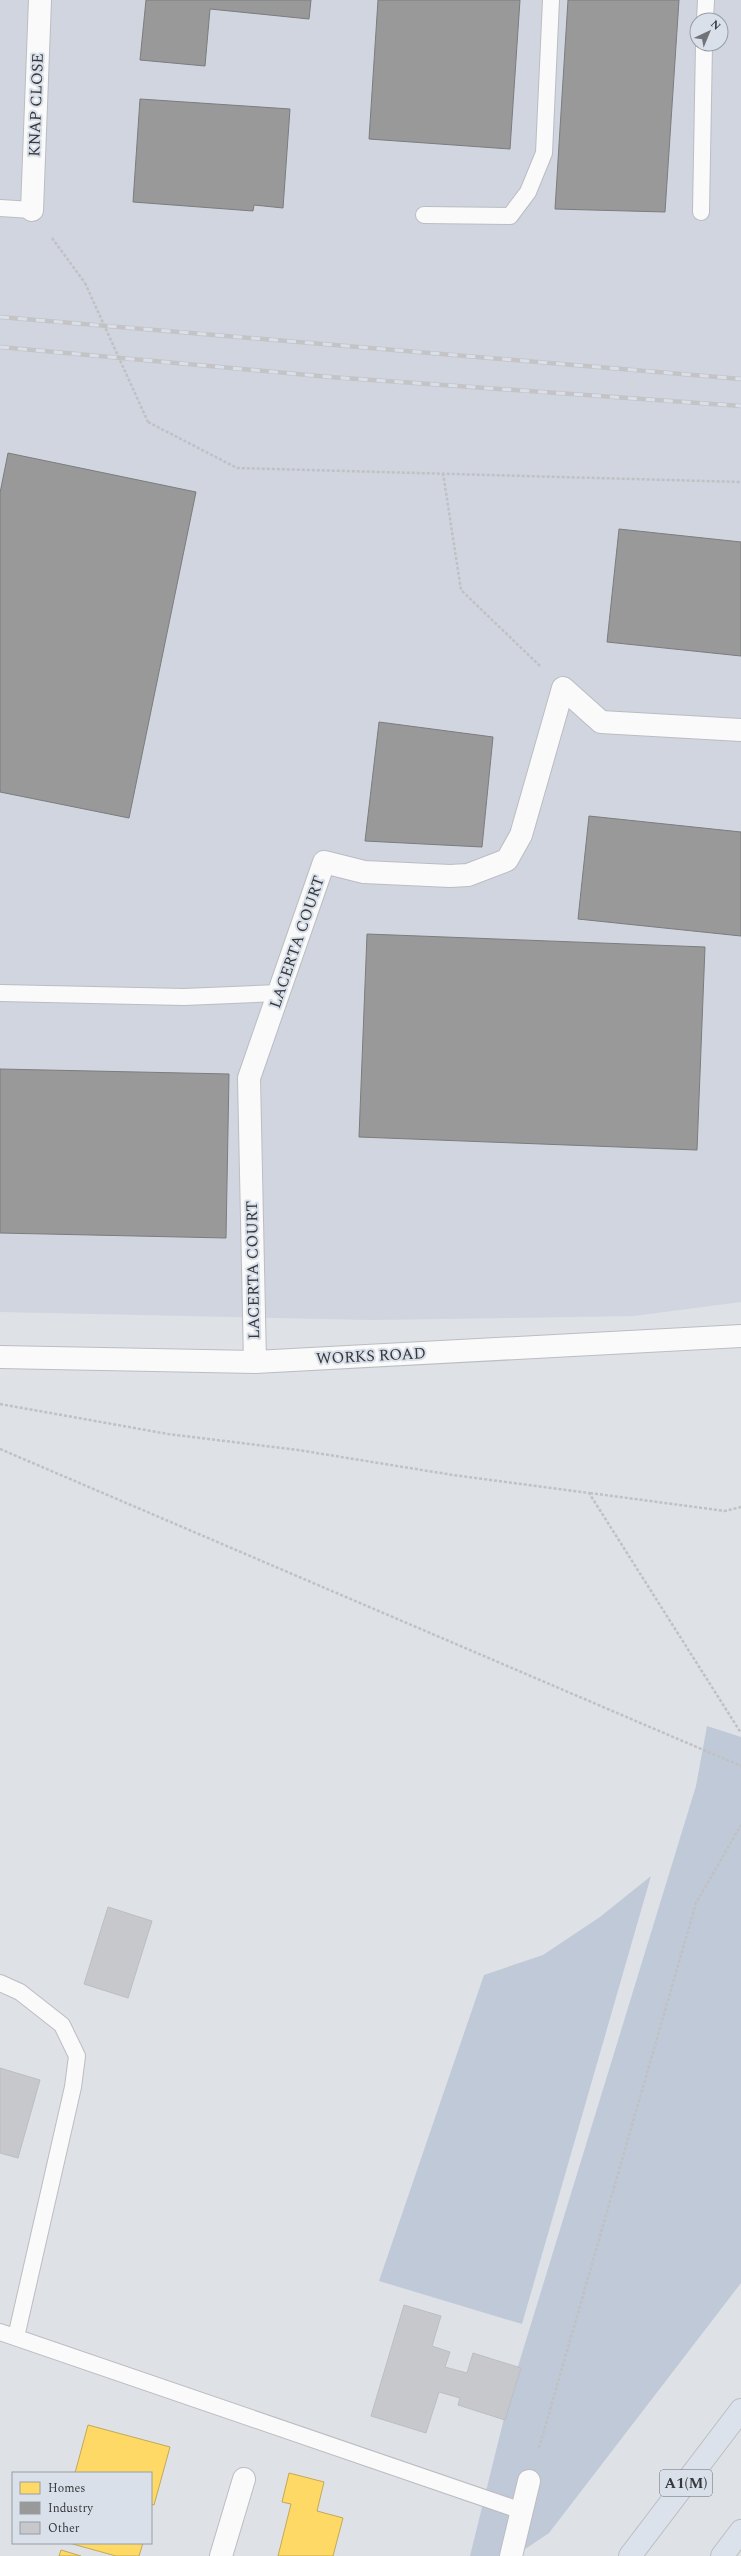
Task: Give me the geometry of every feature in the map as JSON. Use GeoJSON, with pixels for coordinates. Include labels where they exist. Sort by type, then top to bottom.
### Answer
{"type":"FeatureCollection","features":[{"type":"Feature","properties":{"kind":"highway","name":"A1(M)"},"geometry":{"type":"LineString","coordinates":[[630,2556],[741,2410]]}},
{"type":"Feature","properties":{"kind":"highway"},"geometry":{"type":"LineString","coordinates":[[722,2556],[741,2531]]}},
{"type":"Feature","properties":{"kind":"street","name":"KNAP CLOSE"},"geometry":{"type":"LineString","coordinates":[[32,210],[40,0]]}},
{"type":"Feature","properties":{"kind":"street"},"geometry":{"type":"LineString","coordinates":[[563,688],[601,722],[741,730]]}},
{"type":"Feature","properties":{"kind":"street","name":"LACERTA COURT"},"geometry":{"type":"LineString","coordinates":[[255,1362],[249,1078],[324,862],[364,872],[450,876],[468,875],[507,860],[521,835],[563,688]]}},
{"type":"Feature","properties":{"kind":"street","name":"WORKS ROAD"},"geometry":{"type":"LineString","coordinates":[[0,1357],[255,1362],[741,1336]]}},
{"type":"Feature","properties":{"kind":"street"},"geometry":{"type":"LineString","coordinates":[[221,2556],[244,2479]]}},
{"type":"Feature","properties":{"kind":"street"},"geometry":{"type":"LineString","coordinates":[[511,2556],[529,2481]]}},
{"type":"Feature","properties":{"kind":"lane"},"geometry":{"type":"LineString","coordinates":[[424,215],[510,216],[528,192],[544,152],[551,0]]}},
{"type":"Feature","properties":{"kind":"lane"},"geometry":{"type":"LineString","coordinates":[[706,0],[706,12]]}},
{"type":"Feature","properties":{"kind":"lane"},"geometry":{"type":"LineString","coordinates":[[700,212],[704,52]]}},
{"type":"Feature","properties":{"kind":"lane"},"geometry":{"type":"LineString","coordinates":[[0,208],[32,210]]}},
{"type":"Feature","properties":{"kind":"lane"},"geometry":{"type":"LineString","coordinates":[[0,993],[184,997],[279,993]]}},
{"type":"Feature","properties":{"kind":"lane"},"geometry":{"type":"LineString","coordinates":[[0,1983],[20,1992],[62,2024],[77,2056],[73,2087],[16,2337]]}},
{"type":"Feature","properties":{"kind":"lane"},"geometry":{"type":"LineString","coordinates":[[0,2332],[522,2511]]}},
{"type":"Feature","properties":{"kind":"path"},"geometry":{"type":"LineString","coordinates":[[32,210],[85,283],[148,422],[237,468],[741,482]]}},
{"type":"Feature","properties":{"kind":"path"},"geometry":{"type":"LineString","coordinates":[[442,473],[461,590],[563,688]]}},
{"type":"Feature","properties":{"kind":"path"},"geometry":{"type":"LineString","coordinates":[[0,1404],[168,1434],[298,1450],[453,1474],[725,1511],[741,1507]]}},
{"type":"Feature","properties":{"kind":"path"},"geometry":{"type":"LineString","coordinates":[[0,1448],[741,1766]]}},
{"type":"Feature","properties":{"kind":"path"},"geometry":{"type":"LineString","coordinates":[[589,1492],[741,1733]]}},
{"type":"Feature","properties":{"kind":"path"},"geometry":{"type":"LineString","coordinates":[[529,2481],[696,1903],[741,1825]]}},
{"type":"Feature","properties":{"kind":"shaded area"},"geometry":{"type":"Polygon","coordinates":[[[0,0],[741,0],[741,1302],[634,1316],[372,1320],[0,1312],[0,0]]]}},
{"type":"Feature","properties":{"kind":"shaded area"},"geometry":{"type":"Polygon","coordinates":[[[707,1726],[741,1737],[741,2283],[549,2533],[515,2556],[470,2556],[512,2386],[696,1786],[707,1726]]]}},
{"type":"Feature","properties":{"kind":"shaded area"},"geometry":{"type":"Polygon","coordinates":[[[651,1876],[522,2324],[379,2281],[484,1975],[543,1955],[600,1917],[651,1876]]]}},
{"type":"Feature","properties":{"kind":"building: Homes"},"geometry":{"type":"Polygon","coordinates":[[[88,2425],[170,2447],[154,2505],[152,2504],[152,2472],[75,2472],[88,2425]]]}},
{"type":"Feature","properties":{"kind":"building: Homes"},"geometry":{"type":"Polygon","coordinates":[[[289,2473],[324,2482],[317,2511],[343,2518],[333,2556],[278,2556],[291,2504],[282,2502],[289,2473]]]}},
{"type":"Feature","properties":{"kind":"building: Homes"},"geometry":{"type":"Polygon","coordinates":[[[73,2544],[143,2544],[139,2556],[116,2556],[73,2544]]]}},
{"type":"Feature","properties":{"kind":"building: Homes"},"geometry":{"type":"Polygon","coordinates":[[[61,2550],[81,2556],[59,2556],[61,2550]]]}},
{"type":"Feature","properties":{"kind":"building: Industry"},"geometry":{"type":"Polygon","coordinates":[[[146,0],[311,0],[309,19],[210,9],[205,66],[140,60],[146,0]]]}},
{"type":"Feature","properties":{"kind":"building: Industry"},"geometry":{"type":"Polygon","coordinates":[[[378,0],[520,0],[510,149],[369,139],[378,0]]]}},
{"type":"Feature","properties":{"kind":"building: Industry"},"geometry":{"type":"Polygon","coordinates":[[[568,0],[679,0],[665,212],[555,209],[568,0]]]}},
{"type":"Feature","properties":{"kind":"building: Industry"},"geometry":{"type":"Polygon","coordinates":[[[140,99],[290,109],[283,208],[254,205],[253,211],[133,202],[140,99]]]}},
{"type":"Feature","properties":{"kind":"building: Industry"},"geometry":{"type":"Polygon","coordinates":[[[8,453],[196,492],[129,818],[0,792],[0,493],[8,453]]]}},
{"type":"Feature","properties":{"kind":"building: Industry"},"geometry":{"type":"Polygon","coordinates":[[[619,529],[741,542],[741,656],[607,642],[619,529]]]}},
{"type":"Feature","properties":{"kind":"building: Industry"},"geometry":{"type":"Polygon","coordinates":[[[379,722],[493,737],[482,847],[365,841],[379,722]]]}},
{"type":"Feature","properties":{"kind":"building: Industry"},"geometry":{"type":"Polygon","coordinates":[[[589,816],[741,832],[741,936],[578,919],[589,816]]]}},
{"type":"Feature","properties":{"kind":"building: Industry"},"geometry":{"type":"Polygon","coordinates":[[[367,934],[705,947],[697,1150],[359,1137],[367,934]]]}},
{"type":"Feature","properties":{"kind":"building: Industry"},"geometry":{"type":"Polygon","coordinates":[[[0,1069],[229,1074],[226,1238],[0,1233],[0,1069]]]}},
{"type":"Feature","properties":{"kind":"building: Other"},"geometry":{"type":"Polygon","coordinates":[[[108,1907],[152,1921],[128,1998],[84,1984],[108,1907]]]}},
{"type":"Feature","properties":{"kind":"building: Other"},"geometry":{"type":"Polygon","coordinates":[[[0,2068],[40,2080],[18,2158],[0,2153],[0,2068]]]}},
{"type":"Feature","properties":{"kind":"building: Other"},"geometry":{"type":"Polygon","coordinates":[[[404,2305],[441,2316],[432,2346],[450,2352],[445,2367],[467,2373],[473,2353],[521,2368],[505,2420],[458,2405],[460,2398],[439,2392],[426,2433],[371,2416],[404,2305]]]}},
{"type":"Feature","properties":{"kind":"railway"},"geometry":{"type":"LineString","coordinates":[[0,317],[741,379]]}},
{"type":"Feature","properties":{"kind":"railway"},"geometry":{"type":"LineString","coordinates":[[0,347],[330,377],[741,406]]}}]}
